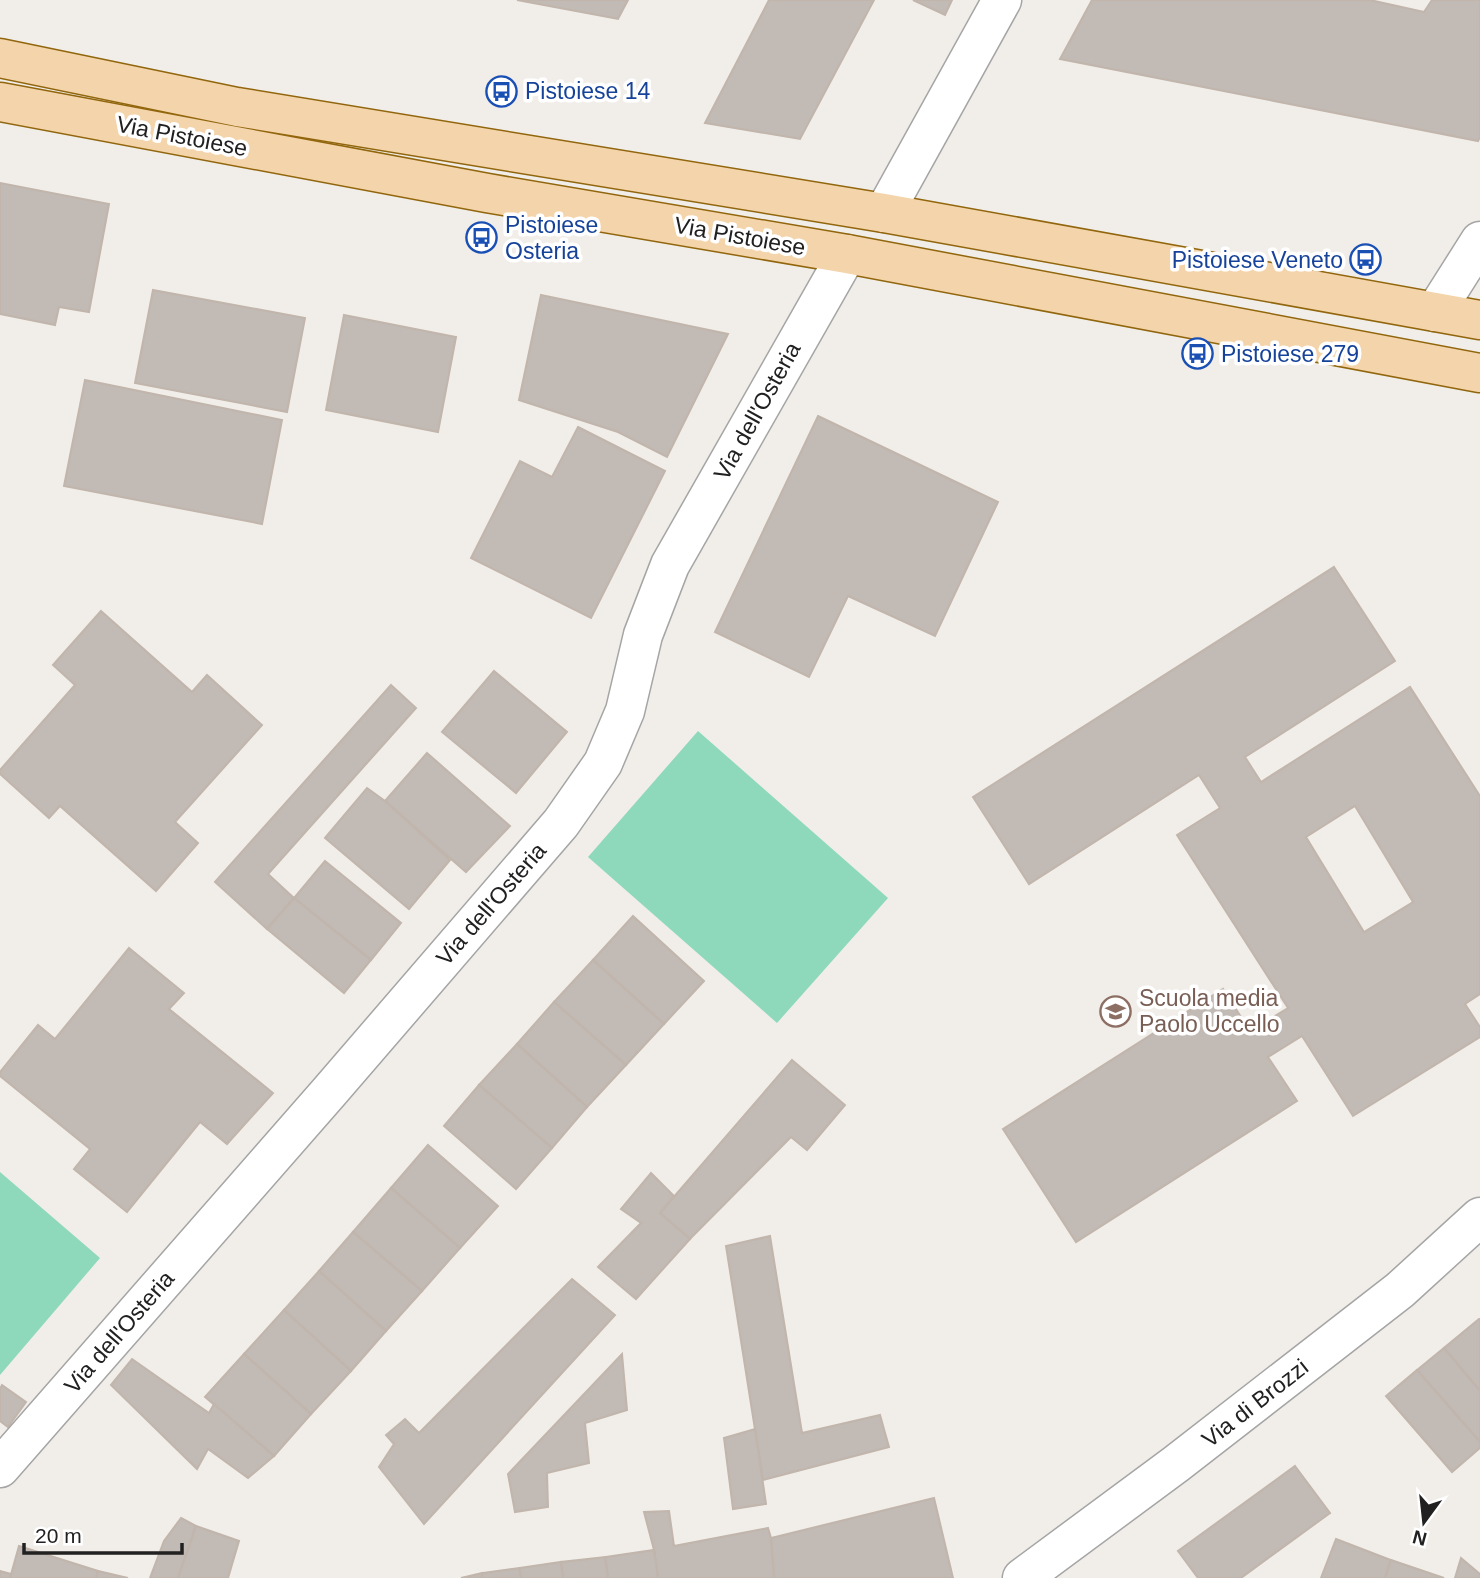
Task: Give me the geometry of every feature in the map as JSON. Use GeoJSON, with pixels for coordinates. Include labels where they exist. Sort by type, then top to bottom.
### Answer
{"type":"FeatureCollection","features":[{"type":"Feature","properties":{"kind":"main road","name":"Via Pistoiese"},"geometry":{"type":"LineString","coordinates":[[0,58],[237,107],[884,213],[1480,320]]}},
{"type":"Feature","properties":{"kind":"main road","name":"Via Pistoiese"},"geometry":{"type":"LineString","coordinates":[[0,102],[487,193],[847,254],[1480,373]]}},
{"type":"Feature","properties":{"kind":"street"},"geometry":{"type":"LineString","coordinates":[[884,213],[1002,0]]}},
{"type":"Feature","properties":{"kind":"street"},"geometry":{"type":"LineString","coordinates":[[1435,312],[1480,240]]}},
{"type":"Feature","properties":{"kind":"street","name":"Via dell'Osteria"},"geometry":{"type":"LineString","coordinates":[[0,1468],[552,833],[603,763],[625,711],[643,635],[670,565],[847,254]]}},
{"type":"Feature","properties":{"kind":"street","name":"Via di Brozzi"},"geometry":{"type":"LineString","coordinates":[[1022,1578],[1176,1464],[1401,1290],[1480,1217]]}},
{"type":"Feature","properties":{"kind":"green space"},"geometry":{"type":"Polygon","coordinates":[[[698,731],[888,898],[777,1023],[588,857],[698,731]]]}},
{"type":"Feature","properties":{"kind":"green space"},"geometry":{"type":"Polygon","coordinates":[[[0,1172],[100,1258],[0,1375],[0,1172]]]}},
{"type":"Feature","properties":{"kind":"building"},"geometry":{"type":"Polygon","coordinates":[[[517,0],[628,0],[618,19],[517,0]]]}},
{"type":"Feature","properties":{"kind":"building"},"geometry":{"type":"Polygon","coordinates":[[[769,0],[874,0],[800,139],[705,123],[769,0]]]}},
{"type":"Feature","properties":{"kind":"building"},"geometry":{"type":"Polygon","coordinates":[[[913,0],[952,0],[945,15],[913,0]]]}},
{"type":"Feature","properties":{"kind":"building"},"geometry":{"type":"Polygon","coordinates":[[[1092,0],[1370,0],[1424,12],[1432,0],[1480,0],[1480,137],[1478,141],[1060,59],[1092,0]]]}},
{"type":"Feature","properties":{"kind":"building"},"geometry":{"type":"Polygon","coordinates":[[[0,183],[109,204],[89,312],[59,307],[55,325],[0,314],[0,183]]]}},
{"type":"Feature","properties":{"kind":"building"},"geometry":{"type":"Polygon","coordinates":[[[153,290],[305,318],[287,412],[135,383],[153,290]]]}},
{"type":"Feature","properties":{"kind":"building"},"geometry":{"type":"Polygon","coordinates":[[[541,295],[728,334],[667,457],[618,432],[519,400],[541,295]]]}},
{"type":"Feature","properties":{"kind":"building"},"geometry":{"type":"Polygon","coordinates":[[[344,315],[456,337],[438,432],[326,410],[344,315]]]}},
{"type":"Feature","properties":{"kind":"building"},"geometry":{"type":"Polygon","coordinates":[[[85,380],[282,420],[262,524],[64,486],[85,380]]]}},
{"type":"Feature","properties":{"kind":"building"},"geometry":{"type":"Polygon","coordinates":[[[818,416],[998,502],[935,636],[848,596],[809,677],[715,632],[818,416]]]}},
{"type":"Feature","properties":{"kind":"building"},"geometry":{"type":"Polygon","coordinates":[[[578,427],[665,471],[591,618],[471,558],[520,461],[552,477],[578,427]]]}},
{"type":"Feature","properties":{"kind":"building"},"geometry":{"type":"Polygon","coordinates":[[[1334,567],[1395,661],[1245,757],[1261,782],[1410,687],[1480,796],[1480,994],[1465,1004],[1480,1027],[1480,1037],[1353,1116],[1302,1036],[1268,1057],[1297,1101],[1076,1242],[1003,1129],[1223,989],[1250,1031],[1288,1008],[1177,835],[1220,808],[1199,775],[1029,884],[973,797],[1334,567]],[[1355,806],[1306,837],[1364,932],[1413,902],[1355,806]]]}},
{"type":"Feature","properties":{"kind":"building"},"geometry":{"type":"Polygon","coordinates":[[[101,611],[192,692],[207,675],[262,725],[175,822],[198,843],[156,891],[60,806],[49,818],[0,774],[0,770],[75,685],[53,665],[101,611]]]}},
{"type":"Feature","properties":{"kind":"building"},"geometry":{"type":"Polygon","coordinates":[[[494,671],[567,732],[516,793],[442,732],[494,671]]]}},
{"type":"Feature","properties":{"kind":"building"},"geometry":{"type":"Polygon","coordinates":[[[391,685],[416,708],[268,874],[294,898],[267,929],[215,882],[391,685]]]}},
{"type":"Feature","properties":{"kind":"building"},"geometry":{"type":"Polygon","coordinates":[[[427,753],[510,826],[466,872],[385,801],[427,753]]]}},
{"type":"Feature","properties":{"kind":"building"},"geometry":{"type":"Polygon","coordinates":[[[367,788],[450,860],[409,909],[325,838],[367,788]]]}},
{"type":"Feature","properties":{"kind":"building"},"geometry":{"type":"Polygon","coordinates":[[[325,861],[401,923],[371,960],[294,898],[325,861]]]}},
{"type":"Feature","properties":{"kind":"building"},"geometry":{"type":"Polygon","coordinates":[[[294,898],[371,960],[344,993],[267,929],[294,898]]]}},
{"type":"Feature","properties":{"kind":"building"},"geometry":{"type":"Polygon","coordinates":[[[633,916],[704,981],[664,1024],[593,960],[633,916]]]}},
{"type":"Feature","properties":{"kind":"building"},"geometry":{"type":"Polygon","coordinates":[[[129,948],[184,993],[169,1009],[273,1093],[227,1144],[200,1122],[127,1212],[74,1169],[90,1149],[0,1076],[0,1072],[38,1025],[55,1039],[129,948]]]}},
{"type":"Feature","properties":{"kind":"building"},"geometry":{"type":"Polygon","coordinates":[[[593,960],[664,1024],[626,1065],[554,1002],[593,960]]]}},
{"type":"Feature","properties":{"kind":"building"},"geometry":{"type":"Polygon","coordinates":[[[554,1002],[626,1065],[587,1107],[517,1044],[554,1002]]]}},
{"type":"Feature","properties":{"kind":"building"},"geometry":{"type":"Polygon","coordinates":[[[517,1044],[587,1107],[552,1148],[479,1085],[517,1044]]]}},
{"type":"Feature","properties":{"kind":"building"},"geometry":{"type":"Polygon","coordinates":[[[792,1060],[845,1105],[807,1150],[791,1137],[690,1239],[660,1213],[792,1060]]]}},
{"type":"Feature","properties":{"kind":"building"},"geometry":{"type":"Polygon","coordinates":[[[479,1085],[552,1148],[516,1189],[444,1126],[479,1085]]]}},
{"type":"Feature","properties":{"kind":"building"},"geometry":{"type":"Polygon","coordinates":[[[428,1145],[498,1206],[460,1248],[391,1188],[428,1145]]]}},
{"type":"Feature","properties":{"kind":"building"},"geometry":{"type":"Polygon","coordinates":[[[651,1173],[674,1196],[660,1213],[690,1239],[636,1299],[598,1267],[641,1223],[621,1209],[651,1173]]]}},
{"type":"Feature","properties":{"kind":"building"},"geometry":{"type":"Polygon","coordinates":[[[391,1188],[460,1248],[422,1291],[353,1232],[391,1188]]]}},
{"type":"Feature","properties":{"kind":"building"},"geometry":{"type":"Polygon","coordinates":[[[353,1232],[422,1291],[386,1331],[319,1271],[353,1232]]]}},
{"type":"Feature","properties":{"kind":"building"},"geometry":{"type":"Polygon","coordinates":[[[770,1236],[802,1433],[880,1415],[889,1447],[763,1480],[726,1246],[770,1236]]]}},
{"type":"Feature","properties":{"kind":"building"},"geometry":{"type":"Polygon","coordinates":[[[319,1271],[386,1331],[351,1371],[284,1310],[319,1271]]]}},
{"type":"Feature","properties":{"kind":"building"},"geometry":{"type":"Polygon","coordinates":[[[572,1279],[615,1315],[424,1524],[379,1467],[394,1444],[386,1435],[405,1419],[419,1433],[572,1279]]]}},
{"type":"Feature","properties":{"kind":"building"},"geometry":{"type":"Polygon","coordinates":[[[284,1310],[351,1371],[311,1414],[244,1354],[284,1310]]]}},
{"type":"Feature","properties":{"kind":"building"},"geometry":{"type":"Polygon","coordinates":[[[1480,1319],[1480,1391],[1444,1348],[1480,1319]]]}},
{"type":"Feature","properties":{"kind":"building"},"geometry":{"type":"Polygon","coordinates":[[[1444,1348],[1480,1391],[1480,1442],[1417,1370],[1444,1348]]]}},
{"type":"Feature","properties":{"kind":"building"},"geometry":{"type":"Polygon","coordinates":[[[244,1354],[311,1414],[274,1456],[205,1397],[244,1354]]]}},
{"type":"Feature","properties":{"kind":"building"},"geometry":{"type":"Polygon","coordinates":[[[622,1354],[627,1410],[585,1423],[589,1463],[547,1473],[548,1507],[515,1512],[508,1474],[622,1354]]]}},
{"type":"Feature","properties":{"kind":"building"},"geometry":{"type":"Polygon","coordinates":[[[132,1359],[209,1413],[214,1404],[274,1456],[248,1478],[208,1449],[197,1469],[111,1385],[132,1359]]]}},
{"type":"Feature","properties":{"kind":"building"},"geometry":{"type":"Polygon","coordinates":[[[1417,1370],[1480,1442],[1480,1448],[1452,1472],[1386,1396],[1417,1370]]]}},
{"type":"Feature","properties":{"kind":"building"},"geometry":{"type":"Polygon","coordinates":[[[2,1385],[26,1402],[8,1427],[0,1421],[2,1385]]]}},
{"type":"Feature","properties":{"kind":"building"},"geometry":{"type":"Polygon","coordinates":[[[755,1429],[766,1504],[733,1509],[724,1438],[755,1429]]]}},
{"type":"Feature","properties":{"kind":"building"},"geometry":{"type":"Polygon","coordinates":[[[1295,1466],[1330,1513],[1241,1578],[1198,1578],[1178,1551],[1295,1466]]]}},
{"type":"Feature","properties":{"kind":"building"},"geometry":{"type":"Polygon","coordinates":[[[934,1498],[953,1578],[774,1578],[771,1538],[934,1498]]]}},
{"type":"Feature","properties":{"kind":"building"},"geometry":{"type":"Polygon","coordinates":[[[669,1511],[674,1546],[768,1528],[774,1578],[658,1578],[644,1512],[669,1511]]]}},
{"type":"Feature","properties":{"kind":"building"},"geometry":{"type":"Polygon","coordinates":[[[181,1518],[196,1526],[178,1578],[150,1578],[164,1541],[181,1518]]]}},
{"type":"Feature","properties":{"kind":"building"},"geometry":{"type":"Polygon","coordinates":[[[196,1526],[239,1541],[228,1578],[178,1578],[196,1526]]]}},
{"type":"Feature","properties":{"kind":"building"},"geometry":{"type":"Polygon","coordinates":[[[1336,1539],[1391,1560],[1385,1578],[1321,1578],[1336,1539]]]}},
{"type":"Feature","properties":{"kind":"building"},"geometry":{"type":"Polygon","coordinates":[[[19,1546],[98,1571],[96,1578],[10,1578],[19,1546]]]}},
{"type":"Feature","properties":{"kind":"building"},"geometry":{"type":"Polygon","coordinates":[[[654,1550],[658,1578],[608,1578],[605,1557],[654,1550]]]}},
{"type":"Feature","properties":{"kind":"building"},"geometry":{"type":"Polygon","coordinates":[[[605,1557],[608,1578],[563,1578],[561,1562],[605,1557]]]}},
{"type":"Feature","properties":{"kind":"building"},"geometry":{"type":"Polygon","coordinates":[[[1461,1558],[1480,1574],[1480,1578],[1455,1578],[1461,1558]]]}},
{"type":"Feature","properties":{"kind":"building"},"geometry":{"type":"Polygon","coordinates":[[[1391,1560],[1444,1578],[1385,1578],[1391,1560]]]}},
{"type":"Feature","properties":{"kind":"building"},"geometry":{"type":"Polygon","coordinates":[[[561,1562],[563,1578],[521,1578],[519,1568],[561,1562]]]}},
{"type":"Feature","properties":{"kind":"building"},"geometry":{"type":"Polygon","coordinates":[[[519,1568],[521,1578],[482,1578],[482,1573],[519,1568]]]}},
{"type":"Feature","properties":{"kind":"building"},"geometry":{"type":"Polygon","coordinates":[[[0,1571],[11,1574],[10,1578],[0,1578],[0,1571]]]}},
{"type":"Feature","properties":{"kind":"building"},"geometry":{"type":"Polygon","coordinates":[[[98,1571],[128,1578],[96,1578],[98,1571]]]}},
{"type":"Feature","properties":{"kind":"building"},"geometry":{"type":"Polygon","coordinates":[[[482,1573],[482,1578],[461,1578],[482,1573]]]}},
{"type":"Feature","properties":{"kind":"place","name":"Pistoiese 14"},"geometry":{"type":"Point","coordinates":[502,91]}},
{"type":"Feature","properties":{"kind":"place","name":"Pistoiese Osteria"},"geometry":{"type":"Point","coordinates":[482,238]}},
{"type":"Feature","properties":{"kind":"place","name":"Pistoiese Veneto"},"geometry":{"type":"Point","coordinates":[1366,260]}},
{"type":"Feature","properties":{"kind":"place","name":"Pistoiese 279"},"geometry":{"type":"Point","coordinates":[1198,354]}},
{"type":"Feature","properties":{"kind":"place","name":"Scuola media Paolo Uccello"},"geometry":{"type":"Point","coordinates":[1116,1011]}}]}
